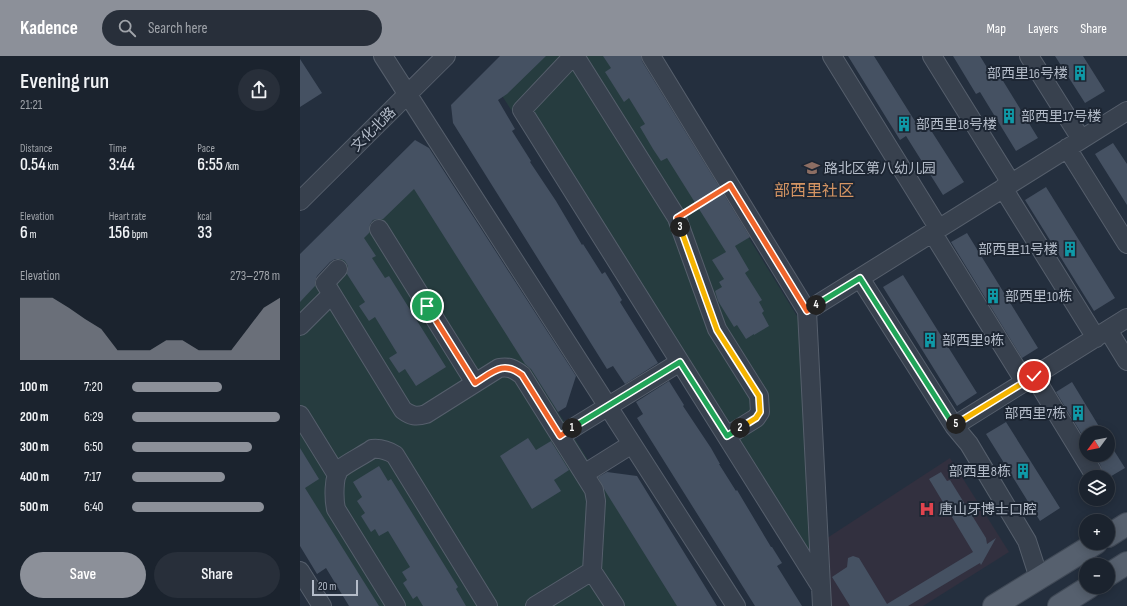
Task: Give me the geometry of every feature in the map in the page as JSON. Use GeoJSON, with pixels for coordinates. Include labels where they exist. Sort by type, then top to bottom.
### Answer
{"type":"FeatureCollection","features":[{"type":"Feature","properties":{"kind":"main road"},"geometry":{"type":"LineString","coordinates":[[1115,532],[1127,524]]}},
{"type":"Feature","properties":{"kind":"main road"},"geometry":{"type":"LineString","coordinates":[[994,606],[1085,550]]}},
{"type":"Feature","properties":{"kind":"main road"},"geometry":{"type":"LineString","coordinates":[[1115,571],[1127,563]]}},
{"type":"Feature","properties":{"kind":"main road"},"geometry":{"type":"LineString","coordinates":[[1059,606],[1079,593]]}},
{"type":"Feature","properties":{"kind":"street"},"geometry":{"type":"LineString","coordinates":[[383,56],[736,606]]}},
{"type":"Feature","properties":{"kind":"street","name":"文化北路"},"geometry":{"type":"LineString","coordinates":[[300,201],[446,56]]}},
{"type":"Feature","properties":{"kind":"street"},"geometry":{"type":"LineString","coordinates":[[727,436],[756,418],[760,412],[759,396],[717,330],[677,218],[574,56],[522,110],[821,587]]}},
{"type":"Feature","properties":{"kind":"street"},"geometry":{"type":"LineString","coordinates":[[651,56],[807,311],[822,606]]}},
{"type":"Feature","properties":{"kind":"street"},"geometry":{"type":"LineString","coordinates":[[832,56],[936,231],[1029,379],[1091,470]]}},
{"type":"Feature","properties":{"kind":"street"},"geometry":{"type":"LineString","coordinates":[[932,56],[1007,186],[1102,334],[1127,361]]}},
{"type":"Feature","properties":{"kind":"street"},"geometry":{"type":"LineString","coordinates":[[1029,56],[1127,244]]}},
{"type":"Feature","properties":{"kind":"street"},"geometry":{"type":"LineString","coordinates":[[807,311],[1127,111]]}},
{"type":"Feature","properties":{"kind":"street"},"geometry":{"type":"LineString","coordinates":[[379,229],[475,383]]}},
{"type":"Feature","properties":{"kind":"street"},"geometry":{"type":"LineString","coordinates":[[338,269],[325,283],[403,410],[410,416],[418,417],[426,414],[499,368],[506,367],[515,369],[522,375],[594,490],[596,501],[592,570],[615,606]]}},
{"type":"Feature","properties":{"kind":"street"},"geometry":{"type":"LineString","coordinates":[[860,278],[954,426],[969,444],[1027,540],[1039,578]]}},
{"type":"Feature","properties":{"kind":"street"},"geometry":{"type":"LineString","coordinates":[[303,318],[332,294]]}},
{"type":"Feature","properties":{"kind":"street"},"geometry":{"type":"LineString","coordinates":[[954,426],[1127,318]]}},
{"type":"Feature","properties":{"kind":"street"},"geometry":{"type":"LineString","coordinates":[[560,436],[680,362]]}},
{"type":"Feature","properties":{"kind":"street"},"geometry":{"type":"LineString","coordinates":[[300,415],[337,475]]}},
{"type":"Feature","properties":{"kind":"street"},"geometry":{"type":"LineString","coordinates":[[584,474],[632,444]]}},
{"type":"Feature","properties":{"kind":"street"},"geometry":{"type":"LineString","coordinates":[[396,606],[336,509],[334,500],[339,470],[372,449],[378,448],[387,450],[395,455],[488,606]]}},
{"type":"Feature","properties":{"kind":"street"},"geometry":{"type":"LineString","coordinates":[[535,606],[592,570]]}},
{"type":"Feature","properties":{"kind":"street"},"geometry":{"type":"LineString","coordinates":[[300,571],[322,606]]}},
{"type":"Feature","properties":{"kind":"path"},"geometry":{"type":"LineString","coordinates":[[677,218],[730,185]]}},
{"type":"Feature","properties":{"kind":"shaded area","name":"唐山牙博士口腔"},"geometry":{"type":"Polygon","coordinates":[[[950,458],[1009,552],[923,606],[825,606],[821,542],[950,458]]]}},
{"type":"Feature","properties":{"kind":"green space"},"geometry":{"type":"Polygon","coordinates":[[[541,56],[637,56],[805,329],[824,604],[501,94],[541,56]]]}},
{"type":"Feature","properties":{"kind":"green space"},"geometry":{"type":"Polygon","coordinates":[[[413,179],[679,606],[352,606],[300,522],[300,297],[413,179]]]}},
{"type":"Feature","properties":{"kind":"building"},"geometry":{"type":"Polygon","coordinates":[[[500,56],[546,56],[507,94],[498,100],[515,129],[512,131],[531,161],[530,162],[556,201],[582,245],[583,244],[602,274],[605,272],[622,300],[620,302],[658,363],[625,384],[613,366],[607,369],[453,123],[451,105],[500,56]]]}},
{"type":"Feature","properties":{"kind":"building"},"geometry":{"type":"Polygon","coordinates":[[[603,56],[641,56],[642,61],[750,237],[735,246],[749,270],[745,273],[762,300],[759,302],[764,311],[762,313],[769,326],[754,335],[746,339],[737,325],[734,327],[718,301],[715,291],[722,287],[719,282],[724,279],[712,260],[726,252],[667,158],[661,161],[653,149],[640,127],[645,124],[629,98],[624,102],[605,72],[611,68],[603,56]]]}},
{"type":"Feature","properties":{"kind":"building","name":"部西里18号楼"},"geometry":{"type":"Polygon","coordinates":[[[848,56],[874,56],[918,126],[925,121],[964,182],[943,195],[906,136],[900,140],[848,56]]]}},
{"type":"Feature","properties":{"kind":"building","name":"部西里17号楼"},"geometry":{"type":"Polygon","coordinates":[[[953,56],[980,56],[994,79],[1000,76],[1038,138],[1016,151],[980,92],[976,94],[953,56]]]}},
{"type":"Feature","properties":{"kind":"building","name":"部西里16号楼"},"geometry":{"type":"Polygon","coordinates":[[[1055,56],[1083,56],[1105,91],[1085,103],[1055,56]]]}},
{"type":"Feature","properties":{"kind":"building"},"geometry":{"type":"Polygon","coordinates":[[[300,59],[322,93],[300,107],[300,59]]]}},
{"type":"Feature","properties":{"kind":"building"},"geometry":{"type":"Polygon","coordinates":[[[415,140],[429,148],[576,376],[566,407],[558,412],[531,369],[525,364],[414,189],[383,219],[373,220],[370,224],[369,233],[364,238],[376,256],[372,258],[385,278],[389,276],[446,367],[416,386],[405,369],[399,373],[389,358],[397,353],[375,317],[369,321],[359,306],[365,302],[347,274],[348,266],[345,261],[341,259],[335,259],[330,262],[317,276],[315,286],[300,302],[300,254],[415,140]]]}},
{"type":"Feature","properties":{"kind":"building"},"geometry":{"type":"Polygon","coordinates":[[[1113,143],[1127,164],[1127,205],[1095,154],[1113,143]]]}},
{"type":"Feature","properties":{"kind":"building","name":"部西里11号楼"},"geometry":{"type":"Polygon","coordinates":[[[1046,187],[1115,298],[1094,311],[1025,200],[1046,187]]]}},
{"type":"Feature","properties":{"kind":"building","name":"部西里10栋"},"geometry":{"type":"Polygon","coordinates":[[[967,233],[1038,348],[1022,358],[951,242],[967,233]]]}},
{"type":"Feature","properties":{"kind":"building","name":"部西里9栋"},"geometry":{"type":"Polygon","coordinates":[[[903,275],[977,393],[957,406],[883,287],[903,275]]]}},
{"type":"Feature","properties":{"kind":"building"},"geometry":{"type":"Polygon","coordinates":[[[669,381],[684,405],[683,406],[711,448],[719,464],[736,491],[737,490],[782,563],[777,566],[802,606],[755,606],[637,418],[643,414],[636,402],[669,381]]]}},
{"type":"Feature","properties":{"kind":"building","name":"部西里7栋"},"geometry":{"type":"Polygon","coordinates":[[[1072,382],[1099,426],[1079,426],[1079,430],[1056,392],[1072,382]]]}},
{"type":"Feature","properties":{"kind":"building","name":"部西里8栋"},"geometry":{"type":"Polygon","coordinates":[[[1006,422],[1060,508],[1040,521],[986,434],[1006,422]]]}},
{"type":"Feature","properties":{"kind":"building"},"geometry":{"type":"Polygon","coordinates":[[[528,438],[536,450],[551,441],[569,470],[554,480],[561,491],[532,509],[500,456],[528,438]]]}},
{"type":"Feature","properties":{"kind":"building"},"geometry":{"type":"Polygon","coordinates":[[[300,448],[319,479],[305,488],[379,606],[349,606],[326,568],[317,574],[300,546],[300,448]]]}},
{"type":"Feature","properties":{"kind":"building"},"geometry":{"type":"Polygon","coordinates":[[[1115,452],[1125,468],[1115,474],[1115,470],[1102,470],[1099,462],[1115,462],[1115,452]]]}},
{"type":"Feature","properties":{"kind":"building"},"geometry":{"type":"Polygon","coordinates":[[[379,466],[388,481],[391,479],[458,587],[456,589],[466,606],[423,606],[417,596],[413,599],[403,583],[407,580],[402,572],[410,567],[388,531],[379,536],[375,529],[371,532],[361,516],[365,513],[357,501],[362,497],[353,482],[379,466]]]}},
{"type":"Feature","properties":{"kind":"building"},"geometry":{"type":"Polygon","coordinates":[[[607,472],[637,476],[717,606],[677,606],[604,489],[598,477],[607,472]]]}},
{"type":"Feature","properties":{"kind":"building"},"geometry":{"type":"Polygon","coordinates":[[[941,472],[947,481],[950,480],[986,538],[987,544],[996,538],[981,565],[980,563],[908,606],[850,606],[832,577],[847,567],[848,558],[853,556],[859,558],[887,604],[973,552],[929,479],[941,472]]]}},
{"type":"Feature","properties":{"kind":"place","name":"部西里16号楼"},"geometry":{"type":"Point","coordinates":[1080,73]}},
{"type":"Feature","properties":{"kind":"place","name":"部西里17号楼"},"geometry":{"type":"Point","coordinates":[1009,116]}},
{"type":"Feature","properties":{"kind":"place","name":"部西里18号楼"},"geometry":{"type":"Point","coordinates":[904,124]}},
{"type":"Feature","properties":{"kind":"place","name":"路北区第八幼儿园"},"geometry":{"type":"Point","coordinates":[812,168]}},
{"type":"Feature","properties":{"kind":"place","name":"部西里11号楼"},"geometry":{"type":"Point","coordinates":[1070,249]}},
{"type":"Feature","properties":{"kind":"place","name":"部西里10栋"},"geometry":{"type":"Point","coordinates":[993,296]}},
{"type":"Feature","properties":{"kind":"place","name":"部西里9栋"},"geometry":{"type":"Point","coordinates":[930,340]}},
{"type":"Feature","properties":{"kind":"place","name":"部西里7栋"},"geometry":{"type":"Point","coordinates":[1078,413]}},
{"type":"Feature","properties":{"kind":"place","name":"部西里8栋"},"geometry":{"type":"Point","coordinates":[1023,471]}},
{"type":"Feature","properties":{"kind":"place","name":"唐山牙博士口腔"},"geometry":{"type":"Point","coordinates":[927,509]}},
{"type":"Feature","properties":{"kind":"district","name":"部西里社区"},"geometry":{"type":"Point","coordinates":[814,190]}},
{"type":"Feature","properties":{"kind":"route"},"geometry":{"type":"LineString","coordinates":[[427,306],[475,383],[499,368],[506,367],[515,369],[522,375],[560,436],[680,362],[727,436],[756,418],[760,412],[761,404],[759,396],[717,330],[677,218],[730,185],[807,311],[860,278],[954,426],[1034,376]]}}]}
